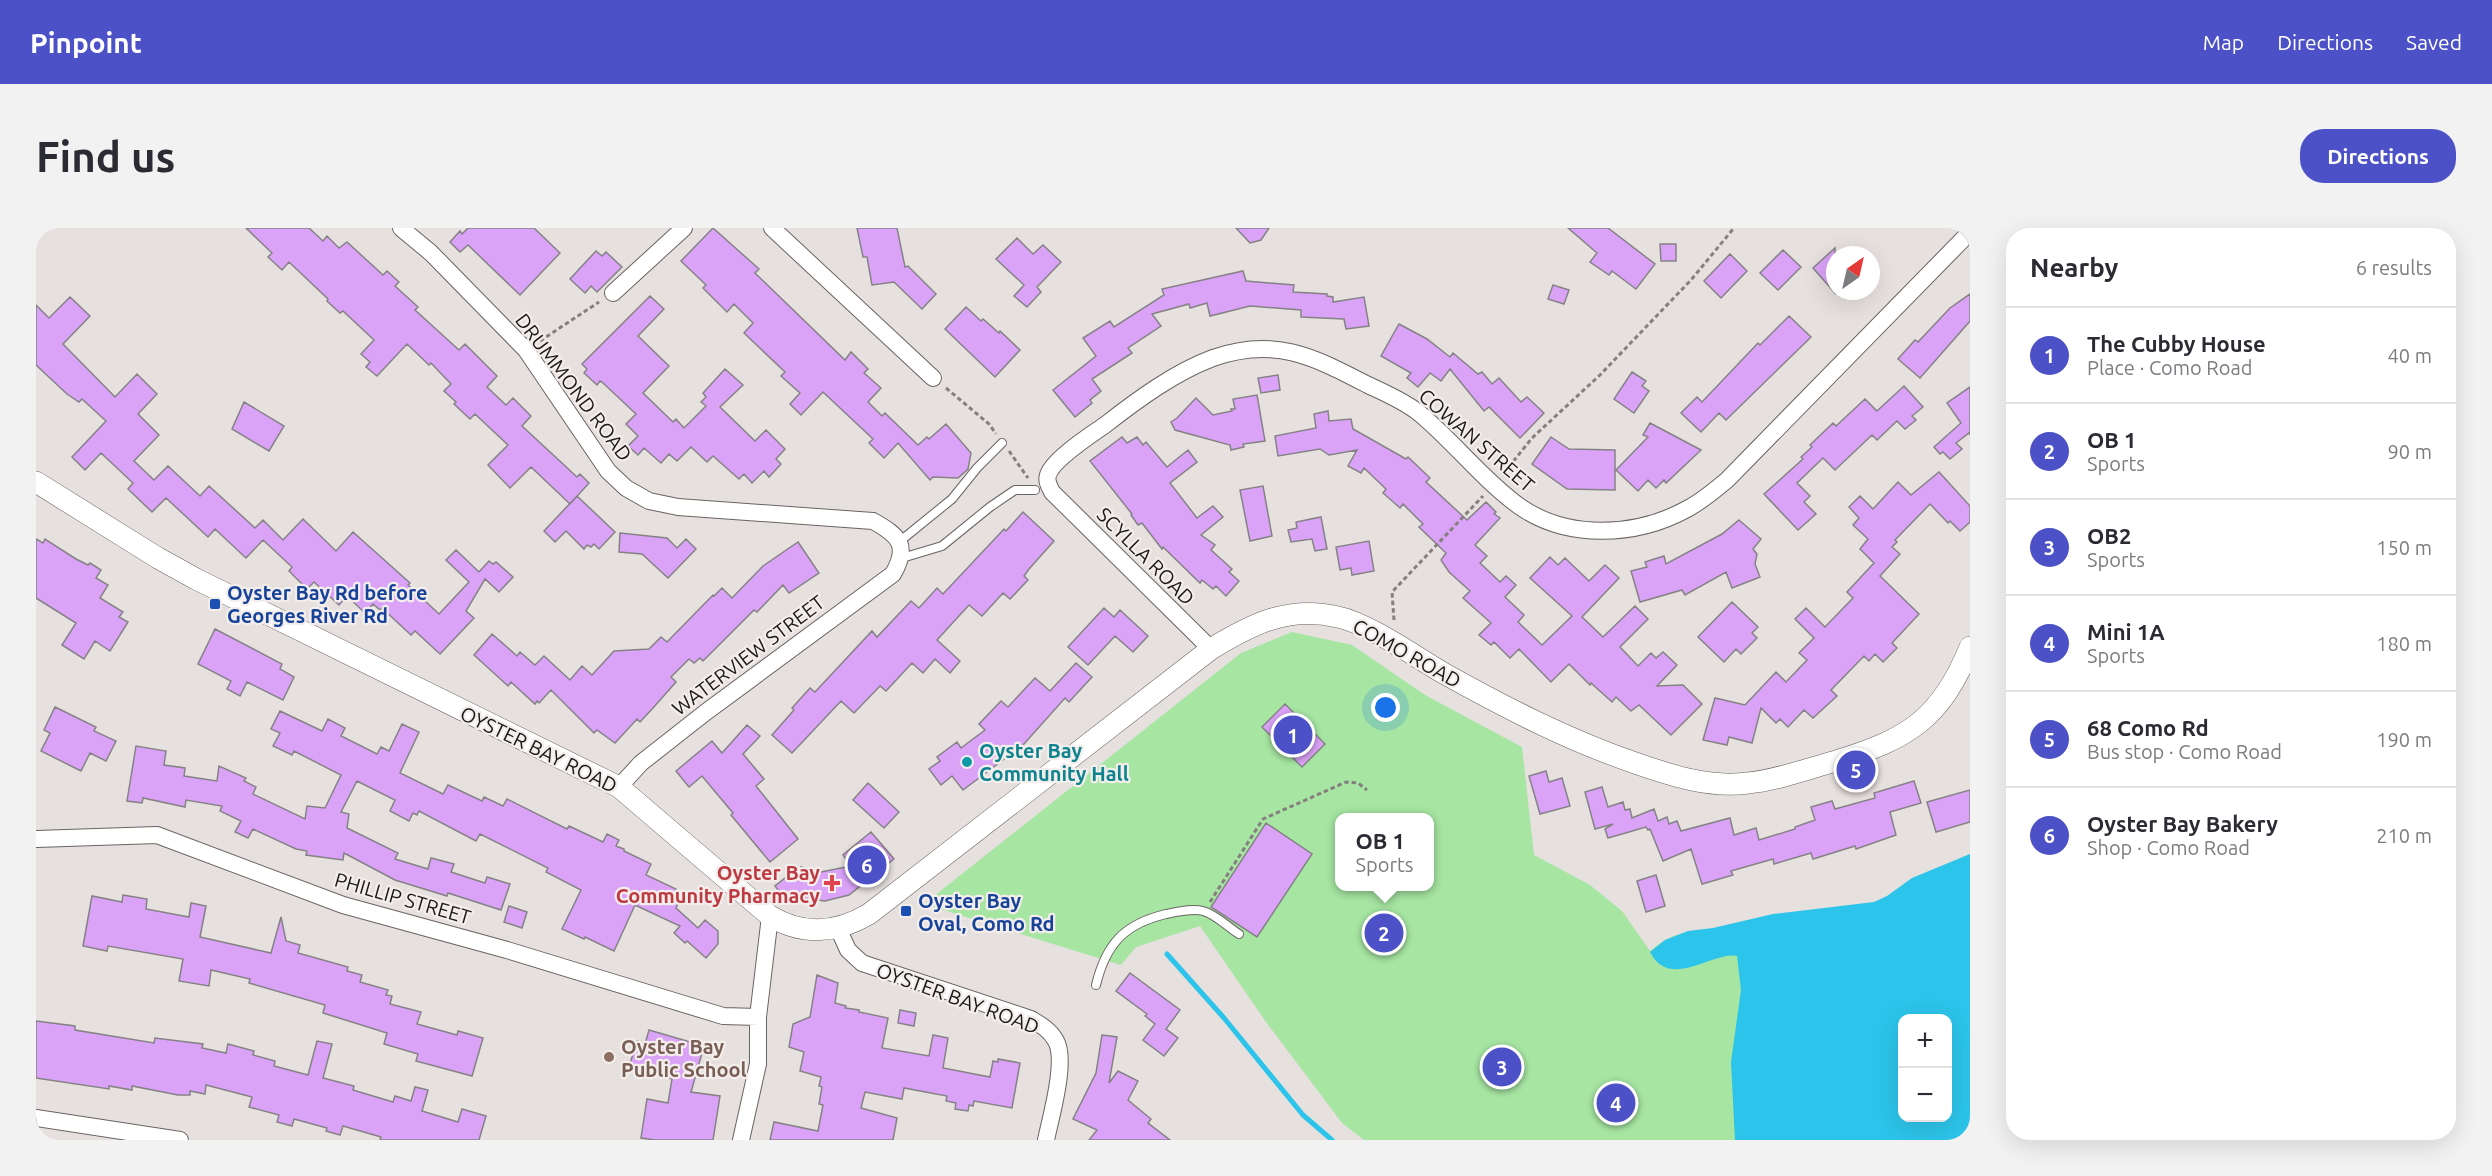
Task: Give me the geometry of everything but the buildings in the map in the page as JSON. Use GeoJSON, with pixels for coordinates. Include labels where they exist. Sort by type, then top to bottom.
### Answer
{"type":"FeatureCollection","features":[{"type":"Feature","properties":{"kind":"street","name":"DRUMMOND ROAD"},"geometry":{"type":"LineString","coordinates":[[401,228],[431,252],[525,350],[608,471],[626,488],[649,501],[678,507],[873,521],[888,530],[900,550]]}},
{"type":"Feature","properties":{"kind":"street"},"geometry":{"type":"LineString","coordinates":[[614,293],[684,228]]}},
{"type":"Feature","properties":{"kind":"street"},"geometry":{"type":"LineString","coordinates":[[772,228],[933,378]]}},
{"type":"Feature","properties":{"kind":"street","name":"COWAN STREET"},"geometry":{"type":"LineString","coordinates":[[1052,492],[1047,476],[1052,469],[1126,408],[1185,371],[1214,358],[1258,350],[1299,352],[1318,359],[1410,406],[1494,485],[1520,507],[1534,515],[1579,530],[1623,530],[1646,526],[1685,510],[1727,480],[1970,232]]}},
{"type":"Feature","properties":{"kind":"street","name":"OYSTER BAY ROAD"},"geometry":{"type":"LineString","coordinates":[[36,482],[196,579],[619,787],[770,916],[796,928],[816,930],[838,928],[848,950],[862,963],[1031,1019],[1047,1029],[1057,1043],[1060,1062],[1046,1140]]}},
{"type":"Feature","properties":{"kind":"street","name":"SCYLLA ROAD"},"geometry":{"type":"LineString","coordinates":[[1052,492],[1211,649]]}},
{"type":"Feature","properties":{"kind":"street","name":"WATERVIEW STREET"},"geometry":{"type":"LineString","coordinates":[[619,787],[641,763],[706,712],[893,574],[900,550]]}},
{"type":"Feature","properties":{"kind":"street","name":"COMO ROAD"},"geometry":{"type":"LineString","coordinates":[[838,928],[852,924],[892,897],[1211,649],[1245,628],[1278,617],[1306,612],[1340,617],[1369,630],[1508,709],[1565,736],[1677,777],[1712,783],[1747,783],[1784,776],[1871,750],[1900,736],[1924,721],[1945,698],[1960,672],[1970,647]]}},
{"type":"Feature","properties":{"kind":"street","name":"PHILLIP STREET"},"geometry":{"type":"LineString","coordinates":[[36,839],[157,835],[343,905],[507,950],[723,1016],[758,1017]]}},
{"type":"Feature","properties":{"kind":"street"},"geometry":{"type":"LineString","coordinates":[[741,1140],[758,1064],[758,1017],[770,916]]}},
{"type":"Feature","properties":{"kind":"street"},"geometry":{"type":"LineString","coordinates":[[36,1118],[180,1140]]}},
{"type":"Feature","properties":{"kind":"lane"},"geometry":{"type":"LineString","coordinates":[[900,550],[952,499],[977,468],[1002,443]]}},
{"type":"Feature","properties":{"kind":"lane"},"geometry":{"type":"LineString","coordinates":[[900,550],[942,546],[1015,490],[1035,490]]}},
{"type":"Feature","properties":{"kind":"lane"},"geometry":{"type":"LineString","coordinates":[[1096,985],[1101,963],[1109,949],[1125,932],[1146,919],[1182,910],[1204,911],[1239,934]]}},
{"type":"Feature","properties":{"kind":"path"},"geometry":{"type":"LineString","coordinates":[[1396,646],[1392,592],[1494,485],[1532,438],[1600,375],[1691,280],[1734,228]]}},
{"type":"Feature","properties":{"kind":"path"},"geometry":{"type":"LineString","coordinates":[[525,350],[614,293]]}},
{"type":"Feature","properties":{"kind":"path"},"geometry":{"type":"LineString","coordinates":[[933,378],[988,424],[1002,443]]}},
{"type":"Feature","properties":{"kind":"path"},"geometry":{"type":"LineString","coordinates":[[1204,911],[1263,819],[1346,782],[1358,783],[1367,790]]}},
{"type":"Feature","properties":{"kind":"green space"},"geometry":{"type":"Polygon","coordinates":[[[1292,632],[1352,645],[1425,695],[1522,747],[1534,855],[1590,885],[1622,911],[1650,951],[1661,942],[1683,933],[1706,931],[1744,936],[1760,1140],[1364,1140],[1342,1123],[1266,1022],[1200,926],[1136,947],[1121,965],[924,904],[1241,653],[1292,632]]]}},
{"type":"Feature","properties":{"kind":"water"},"geometry":{"type":"Polygon","coordinates":[[[1970,854],[1970,1140],[1735,1140],[1731,1062],[1741,990],[1737,956],[1727,956],[1680,969],[1669,968],[1658,963],[1650,952],[1665,940],[1688,931],[1713,928],[1773,914],[1874,902],[1887,896],[1912,878],[1970,854]]]}},
{"type":"Feature","properties":{"kind":"waterway"},"geometry":{"type":"LineString","coordinates":[[1167,954],[1224,1018],[1303,1115],[1332,1140]]}},
{"type":"Feature","properties":{"kind":"place","name":"Oyster Bay Rd before Georges River Rd"},"geometry":{"type":"Point","coordinates":[215,604]}},
{"type":"Feature","properties":{"kind":"place","name":"The Cubby House"},"geometry":{"type":"Point","coordinates":[1293,735]}},
{"type":"Feature","properties":{"kind":"place","name":"Oyster Bay Community Hall"},"geometry":{"type":"Point","coordinates":[967,762]}},
{"type":"Feature","properties":{"kind":"place","name":"68 Como Rd"},"geometry":{"type":"Point","coordinates":[1856,770]}},
{"type":"Feature","properties":{"kind":"place","name":"Oyster Bay Bakery"},"geometry":{"type":"Point","coordinates":[867,865]}},
{"type":"Feature","properties":{"kind":"place","name":"Oyster Bay Community Pharmacy"},"geometry":{"type":"Point","coordinates":[832,883]}},
{"type":"Feature","properties":{"kind":"place","name":"Oyster Bay Oval, Como Rd"},"geometry":{"type":"Point","coordinates":[906,911]}},
{"type":"Feature","properties":{"kind":"place","name":"OB 1"},"geometry":{"type":"Point","coordinates":[1384,933]}},
{"type":"Feature","properties":{"kind":"place","name":"Oyster Bay Public School"},"geometry":{"type":"Point","coordinates":[609,1057]}},
{"type":"Feature","properties":{"kind":"place","name":"OB2"},"geometry":{"type":"Point","coordinates":[1502,1067]}},
{"type":"Feature","properties":{"kind":"place","name":"Mini 1A"},"geometry":{"type":"Point","coordinates":[1616,1103]}}]}
